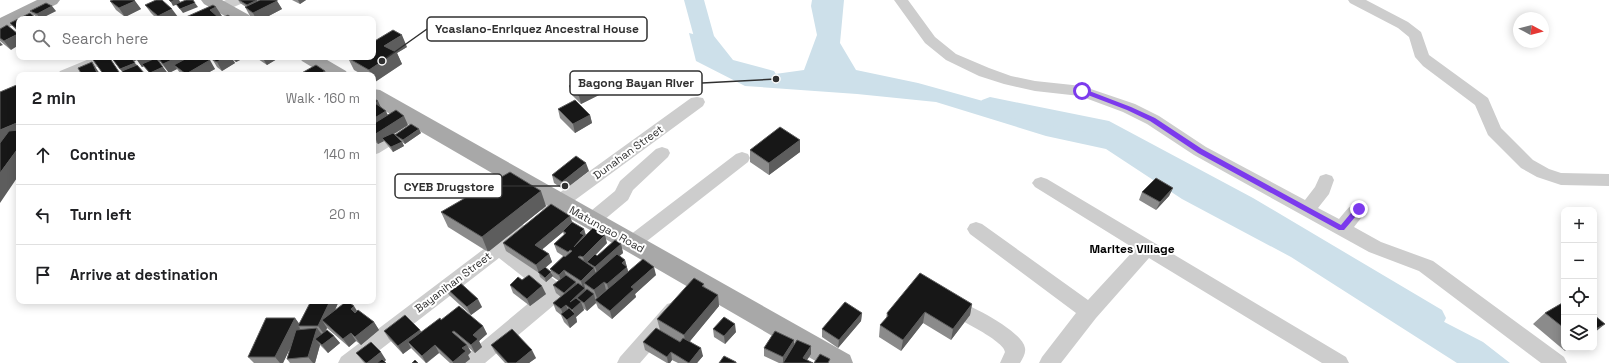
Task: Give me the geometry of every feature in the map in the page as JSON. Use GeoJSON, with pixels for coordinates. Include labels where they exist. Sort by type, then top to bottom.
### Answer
{"type":"FeatureCollection","features":[{"type":"Feature","properties":{"kind":"main road"},"geometry":{"type":"LineString","coordinates":[[18,16],[51,0]]}},
{"type":"Feature","properties":{"kind":"main road"},"geometry":{"type":"LineString","coordinates":[[223,2],[239,16]]}},
{"type":"Feature","properties":{"kind":"main road"},"geometry":{"type":"LineString","coordinates":[[0,25],[16,17]]}},
{"type":"Feature","properties":{"kind":"main road"},"geometry":{"type":"LineString","coordinates":[[313,60],[334,72]]}},
{"type":"Feature","properties":{"kind":"main road","name":"Matungao Road"},"geometry":{"type":"LineString","coordinates":[[376,97],[632,243],[691,291],[837,362]]}},
{"type":"Feature","properties":{"kind":"street"},"geometry":{"type":"LineString","coordinates":[[901,0],[930,40],[951,57],[984,72],[1009,80],[1034,86],[1082,91],[1129,108],[1152,120],[1200,151],[1375,247],[1426,266],[1557,363]]}},
{"type":"Feature","properties":{"kind":"street"},"geometry":{"type":"LineString","coordinates":[[1355,0],[1403,25],[1416,35],[1422,57],[1482,102],[1494,131],[1527,164],[1543,173],[1561,179],[1609,180]]}},
{"type":"Feature","properties":{"kind":"street"},"geometry":{"type":"LineString","coordinates":[[199,16],[223,2]]}},
{"type":"Feature","properties":{"kind":"street"},"geometry":{"type":"LineString","coordinates":[[72,72],[100,60]]}},
{"type":"Feature","properties":{"kind":"street","name":"Dunahan Street"},"geometry":{"type":"LineString","coordinates":[[560,202],[697,102]]}},
{"type":"Feature","properties":{"kind":"street"},"geometry":{"type":"LineString","coordinates":[[376,147],[418,122]]}},
{"type":"Feature","properties":{"kind":"street"},"geometry":{"type":"LineString","coordinates":[[592,220],[622,195],[626,186],[662,153]]}},
{"type":"Feature","properties":{"kind":"street"},"geometry":{"type":"LineString","coordinates":[[632,243],[742,158]]}},
{"type":"Feature","properties":{"kind":"street"},"geometry":{"type":"LineString","coordinates":[[1307,210],[1323,189],[1326,180]]}},
{"type":"Feature","properties":{"kind":"street"},"geometry":{"type":"LineString","coordinates":[[1041,183],[1148,246],[1339,363]]}},
{"type":"Feature","properties":{"kind":"street","name":"Bayanihan Street"},"geometry":{"type":"LineString","coordinates":[[348,363],[560,202]]}},
{"type":"Feature","properties":{"kind":"street"},"geometry":{"type":"LineString","coordinates":[[1342,228],[1359,209]]}},
{"type":"Feature","properties":{"kind":"street"},"geometry":{"type":"LineString","coordinates":[[976,229],[1089,312]]}},
{"type":"Feature","properties":{"kind":"street"},"geometry":{"type":"LineString","coordinates":[[1049,363],[1089,312],[1148,246]]}},
{"type":"Feature","properties":{"kind":"street"},"geometry":{"type":"LineString","coordinates":[[471,363],[553,294],[553,290],[499,247]]}},
{"type":"Feature","properties":{"kind":"street"},"geometry":{"type":"LineString","coordinates":[[627,363],[691,291]]}},
{"type":"Feature","properties":{"kind":"street"},"geometry":{"type":"LineString","coordinates":[[941,301],[1001,334],[1014,345],[1015,351],[1010,363]]}},
{"type":"Feature","properties":{"kind":"water"},"geometry":{"type":"Polygon","coordinates":[[[812,0],[844,0],[840,43],[856,70],[918,83],[1033,115],[1124,137],[1169,169],[1245,203],[1334,265],[1483,342],[1510,363],[1457,363],[1291,257],[1182,199],[1106,149],[1046,136],[936,102],[857,94],[745,86],[696,61],[689,33],[709,38],[733,67],[768,75],[804,70],[817,35],[811,6],[812,0]]]}},
{"type":"Feature","properties":{"kind":"building"},"geometry":{"type":"Polygon","coordinates":[[[156,0],[162,0],[172,9],[158,16],[145,5],[156,0]]]}},
{"type":"Feature","properties":{"kind":"building"},"geometry":{"type":"Polygon","coordinates":[[[186,0],[193,0],[195,3],[180,9],[176,4],[186,0]]]}},
{"type":"Feature","properties":{"kind":"building"},"geometry":{"type":"Polygon","coordinates":[[[239,0],[257,0],[247,5],[239,0]]]}},
{"type":"Feature","properties":{"kind":"building"},"geometry":{"type":"Polygon","coordinates":[[[260,0],[277,1],[253,13],[245,7],[260,0]]]}},
{"type":"Feature","properties":{"kind":"building"},"geometry":{"type":"Polygon","coordinates":[[[110,1],[135,1],[119,8],[110,1]]]}},
{"type":"Feature","properties":{"kind":"building"},"geometry":{"type":"Polygon","coordinates":[[[46,3],[52,6],[37,14],[30,11],[46,3]]]}},
{"type":"Feature","properties":{"kind":"building"},"geometry":{"type":"Polygon","coordinates":[[[213,5],[216,7],[210,10],[217,16],[188,16],[213,5]]]}},
{"type":"Feature","properties":{"kind":"building"},"geometry":{"type":"Polygon","coordinates":[[[30,13],[34,16],[24,16],[30,13]]]}},
{"type":"Feature","properties":{"kind":"building"},"geometry":{"type":"Polygon","coordinates":[[[16,20],[16,28],[10,23],[16,20]]]}},
{"type":"Feature","properties":{"kind":"building"},"geometry":{"type":"Polygon","coordinates":[[[7,25],[16,32],[16,35],[4,41],[0,38],[0,29],[7,25]]]}},
{"type":"Feature","properties":{"kind":"building"},"geometry":{"type":"Polygon","coordinates":[[[393,30],[402,35],[384,46],[396,52],[369,70],[352,60],[376,60],[376,40],[393,30]]]}},
{"type":"Feature","properties":{"kind":"building"},"geometry":{"type":"Polygon","coordinates":[[[93,60],[111,60],[119,72],[102,72],[93,60]]]}},
{"type":"Feature","properties":{"kind":"building"},"geometry":{"type":"Polygon","coordinates":[[[113,60],[133,60],[135,63],[120,69],[113,60]]]}},
{"type":"Feature","properties":{"kind":"building"},"geometry":{"type":"Polygon","coordinates":[[[151,60],[158,60],[163,67],[149,72],[142,64],[151,60]]]}},
{"type":"Feature","properties":{"kind":"building"},"geometry":{"type":"Polygon","coordinates":[[[160,60],[172,60],[163,64],[160,60]]]}},
{"type":"Feature","properties":{"kind":"building"},"geometry":{"type":"Polygon","coordinates":[[[183,60],[210,60],[189,72],[183,72],[174,65],[183,60]]]}},
{"type":"Feature","properties":{"kind":"building"},"geometry":{"type":"Polygon","coordinates":[[[92,62],[97,72],[80,72],[78,68],[92,62]]]}},
{"type":"Feature","properties":{"kind":"building"},"geometry":{"type":"Polygon","coordinates":[[[137,65],[143,72],[123,72],[122,71],[137,65]]]}},
{"type":"Feature","properties":{"kind":"building"},"geometry":{"type":"Polygon","coordinates":[[[316,65],[325,71],[323,72],[303,72],[316,65]]]}},
{"type":"Feature","properties":{"kind":"building"},"geometry":{"type":"Polygon","coordinates":[[[591,75],[601,85],[579,96],[569,86],[591,75]]]}},
{"type":"Feature","properties":{"kind":"building"},"geometry":{"type":"Polygon","coordinates":[[[16,85],[16,123],[0,130],[0,92],[16,85]]]}},
{"type":"Feature","properties":{"kind":"building"},"geometry":{"type":"Polygon","coordinates":[[[575,100],[590,115],[573,124],[558,109],[575,100]]]}},
{"type":"Feature","properties":{"kind":"building"},"geometry":{"type":"Polygon","coordinates":[[[376,104],[386,111],[376,117],[376,104]]]}},
{"type":"Feature","properties":{"kind":"building"},"geometry":{"type":"Polygon","coordinates":[[[396,110],[404,116],[376,134],[376,122],[396,110]]]}},
{"type":"Feature","properties":{"kind":"building"},"geometry":{"type":"Polygon","coordinates":[[[411,124],[419,129],[403,140],[395,135],[411,124]]]}},
{"type":"Feature","properties":{"kind":"building"},"geometry":{"type":"Polygon","coordinates":[[[780,127],[800,140],[769,163],[750,150],[780,127]]]}},
{"type":"Feature","properties":{"kind":"building"},"geometry":{"type":"Polygon","coordinates":[[[16,130],[16,151],[0,173],[0,143],[9,131],[16,130]]]}},
{"type":"Feature","properties":{"kind":"building"},"geometry":{"type":"Polygon","coordinates":[[[393,133],[402,142],[391,147],[382,138],[393,133]]]}},
{"type":"Feature","properties":{"kind":"building"},"geometry":{"type":"Polygon","coordinates":[[[576,156],[586,163],[562,182],[552,175],[576,156]]]}},
{"type":"Feature","properties":{"kind":"building"},"geometry":{"type":"Polygon","coordinates":[[[510,172],[541,191],[482,237],[441,212],[510,172]]]}},
{"type":"Feature","properties":{"kind":"building"},"geometry":{"type":"Polygon","coordinates":[[[1156,178],[1173,188],[1160,202],[1142,192],[1156,178]]]}},
{"type":"Feature","properties":{"kind":"building"},"geometry":{"type":"Polygon","coordinates":[[[551,204],[570,216],[535,245],[549,254],[536,265],[503,243],[551,204]]]}},
{"type":"Feature","properties":{"kind":"building"},"geometry":{"type":"Polygon","coordinates":[[[572,222],[584,229],[580,233],[584,235],[574,247],[593,228],[605,235],[583,257],[578,257],[594,268],[581,281],[564,270],[559,275],[550,269],[572,251],[570,250],[568,252],[554,244],[566,233],[563,231],[572,222]]]}},
{"type":"Feature","properties":{"kind":"building"},"geometry":{"type":"Polygon","coordinates":[[[615,240],[621,244],[595,267],[587,262],[595,254],[597,256],[615,240]]]}},
{"type":"Feature","properties":{"kind":"building"},"geometry":{"type":"Polygon","coordinates":[[[617,254],[625,260],[622,263],[627,267],[607,284],[604,282],[594,290],[584,283],[617,254]]]}},
{"type":"Feature","properties":{"kind":"building"},"geometry":{"type":"Polygon","coordinates":[[[643,259],[654,267],[631,287],[634,289],[610,311],[595,300],[643,259]]]}},
{"type":"Feature","properties":{"kind":"building"},"geometry":{"type":"Polygon","coordinates":[[[545,267],[551,272],[545,278],[538,272],[545,267]]]}},
{"type":"Feature","properties":{"kind":"building"},"geometry":{"type":"Polygon","coordinates":[[[920,273],[972,304],[953,329],[925,312],[903,340],[880,325],[888,316],[887,313],[920,273]]]}},
{"type":"Feature","properties":{"kind":"building"},"geometry":{"type":"Polygon","coordinates":[[[529,275],[542,286],[527,299],[510,285],[518,277],[522,280],[529,275]]]}},
{"type":"Feature","properties":{"kind":"building"},"geometry":{"type":"Polygon","coordinates":[[[566,275],[576,282],[564,293],[553,285],[566,275]]]}},
{"type":"Feature","properties":{"kind":"building"},"geometry":{"type":"Polygon","coordinates":[[[694,278],[704,284],[702,286],[718,295],[684,335],[657,319],[694,278]]]}},
{"type":"Feature","properties":{"kind":"building"},"geometry":{"type":"Polygon","coordinates":[[[456,279],[478,299],[467,307],[445,287],[456,279]]]}},
{"type":"Feature","properties":{"kind":"building"},"geometry":{"type":"Polygon","coordinates":[[[578,283],[585,288],[570,302],[576,298],[581,302],[572,310],[566,305],[561,309],[553,303],[578,283]]]}},
{"type":"Feature","properties":{"kind":"building"},"geometry":{"type":"Polygon","coordinates":[[[587,289],[594,294],[584,303],[577,298],[587,289]]]}},
{"type":"Feature","properties":{"kind":"building"},"geometry":{"type":"Polygon","coordinates":[[[845,302],[862,313],[839,340],[822,329],[845,302]]]}},
{"type":"Feature","properties":{"kind":"building"},"geometry":{"type":"Polygon","coordinates":[[[309,304],[329,304],[318,326],[298,326],[309,304]]]}},
{"type":"Feature","properties":{"kind":"building"},"geometry":{"type":"Polygon","coordinates":[[[343,304],[351,304],[354,306],[351,309],[355,313],[358,310],[374,322],[355,337],[351,333],[343,339],[322,320],[343,304]]]}},
{"type":"Feature","properties":{"kind":"building"},"geometry":{"type":"Polygon","coordinates":[[[1561,304],[1561,326],[1545,313],[1561,304]]]}},
{"type":"Feature","properties":{"kind":"building"},"geometry":{"type":"Polygon","coordinates":[[[459,306],[483,326],[473,335],[478,339],[471,345],[454,331],[452,332],[467,345],[462,348],[466,351],[453,362],[435,345],[422,356],[408,342],[440,318],[441,320],[459,306]]]}},
{"type":"Feature","properties":{"kind":"building"},"geometry":{"type":"Polygon","coordinates":[[[569,308],[575,314],[567,320],[561,314],[569,308]]]}},
{"type":"Feature","properties":{"kind":"building"},"geometry":{"type":"Polygon","coordinates":[[[405,315],[420,330],[398,346],[384,331],[405,315]]]}},
{"type":"Feature","properties":{"kind":"building"},"geometry":{"type":"Polygon","coordinates":[[[724,317],[735,324],[724,336],[713,329],[724,317]]]}},
{"type":"Feature","properties":{"kind":"building"},"geometry":{"type":"Polygon","coordinates":[[[1597,317],[1605,324],[1597,328],[1597,317]]]}},
{"type":"Feature","properties":{"kind":"building"},"geometry":{"type":"Polygon","coordinates":[[[266,318],[295,318],[275,357],[248,357],[266,318]]]}},
{"type":"Feature","properties":{"kind":"building"},"geometry":{"type":"Polygon","coordinates":[[[317,328],[308,357],[287,359],[296,330],[317,328]]]}},
{"type":"Feature","properties":{"kind":"building"},"geometry":{"type":"Polygon","coordinates":[[[656,328],[680,342],[683,338],[701,348],[689,363],[671,352],[667,357],[643,342],[656,328]]]}},
{"type":"Feature","properties":{"kind":"building"},"geometry":{"type":"Polygon","coordinates":[[[512,329],[532,350],[516,363],[508,363],[491,345],[512,329]]]}},
{"type":"Feature","properties":{"kind":"building"},"geometry":{"type":"Polygon","coordinates":[[[327,330],[334,336],[322,345],[315,339],[327,330]]]}},
{"type":"Feature","properties":{"kind":"building"},"geometry":{"type":"Polygon","coordinates":[[[775,331],[794,340],[783,357],[764,348],[775,331]]]}},
{"type":"Feature","properties":{"kind":"building"},"geometry":{"type":"Polygon","coordinates":[[[797,340],[811,346],[803,358],[813,363],[783,363],[797,340]]]}},
{"type":"Feature","properties":{"kind":"building"},"geometry":{"type":"Polygon","coordinates":[[[371,342],[381,352],[366,363],[356,353],[371,342]]]}},
{"type":"Feature","properties":{"kind":"building"},"geometry":{"type":"Polygon","coordinates":[[[820,354],[830,359],[828,363],[814,363],[820,354]]]}},
{"type":"Feature","properties":{"kind":"building"},"geometry":{"type":"Polygon","coordinates":[[[724,356],[736,362],[736,363],[719,363],[724,356]]]}},
{"type":"Feature","properties":{"kind":"building"},"geometry":{"type":"Polygon","coordinates":[[[382,359],[386,363],[377,363],[382,359]]]}},
{"type":"Feature","properties":{"kind":"waterway"},"geometry":{"type":"LineString","coordinates":[[694,0],[704,37],[726,65],[766,76]]}},
{"type":"Feature","properties":{"kind":"waterway"},"geometry":{"type":"LineString","coordinates":[[990,105],[1101,127],[1244,205],[1432,318]]}},
{"type":"Feature","properties":{"kind":"place","name":"Ycasiano-Enriquez Ancestral House"},"geometry":{"type":"Point","coordinates":[382,61]}},
{"type":"Feature","properties":{"kind":"place","name":"Bagong Bayan River"},"geometry":{"type":"Point","coordinates":[776,79]}},
{"type":"Feature","properties":{"kind":"place","name":"CYEB Drugstore"},"geometry":{"type":"Point","coordinates":[565,186]}},
{"type":"Feature","properties":{"kind":"district","name":"Marites Village"},"geometry":{"type":"Point","coordinates":[1132,249]}},
{"type":"Feature","properties":{"kind":"route"},"geometry":{"type":"LineString","coordinates":[[1082,91],[1129,108],[1152,120],[1200,151],[1342,228],[1359,209]]}}]}
